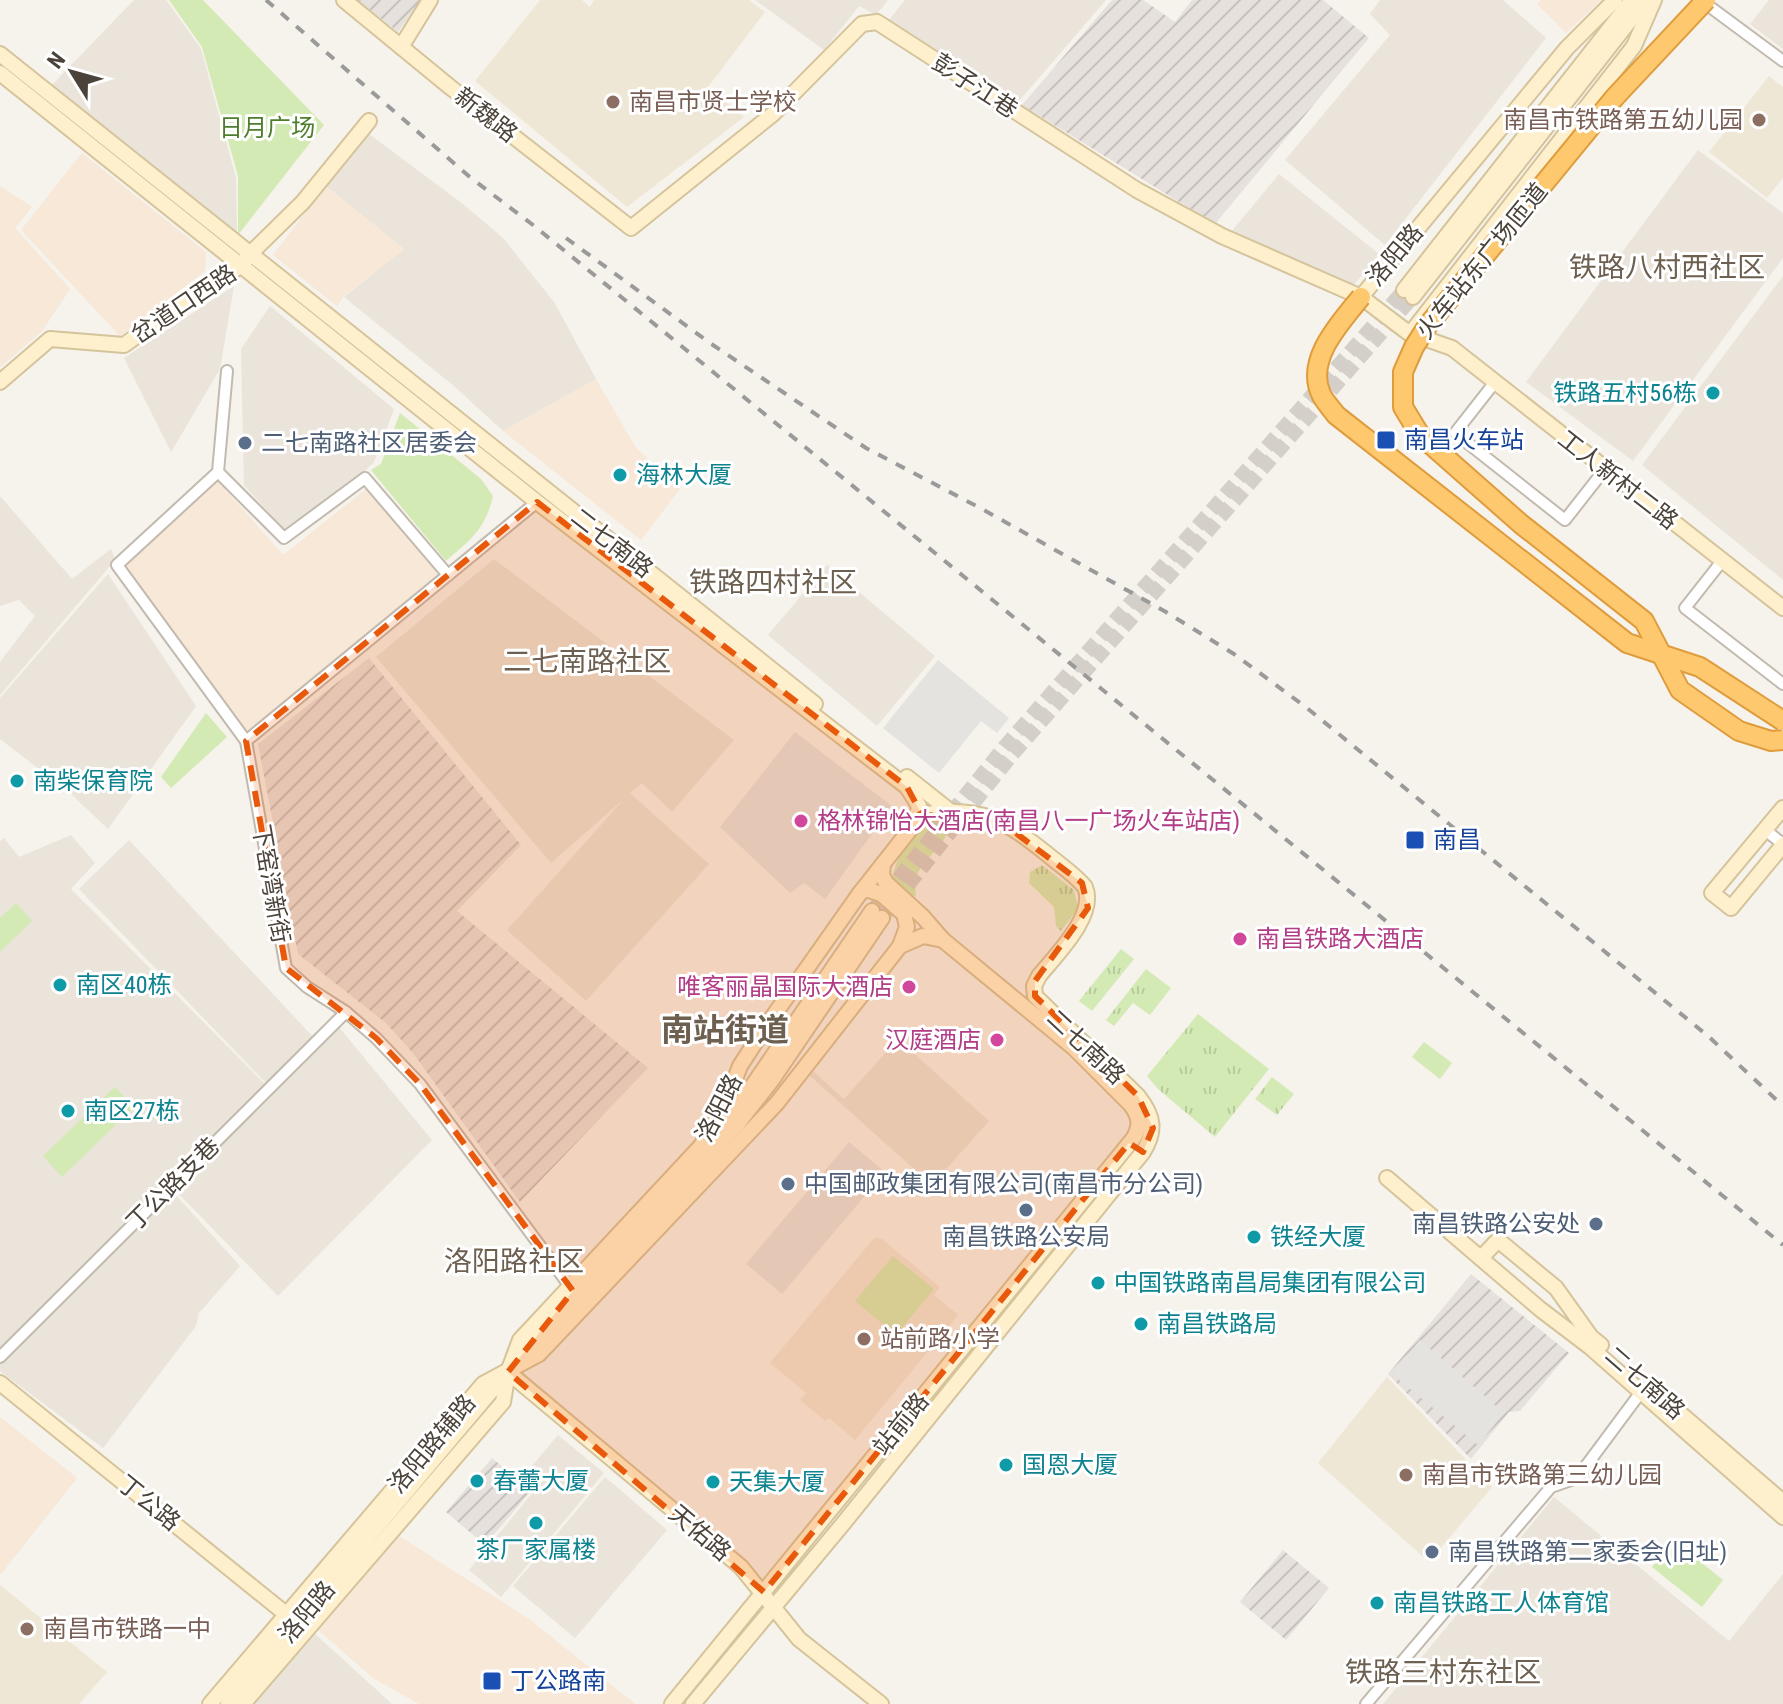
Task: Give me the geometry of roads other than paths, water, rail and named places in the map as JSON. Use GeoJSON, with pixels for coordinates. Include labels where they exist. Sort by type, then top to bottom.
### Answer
{"type":"FeatureCollection","features":[{"type":"Feature","properties":{"kind":"highway","name":"火车站东广场匝道"},"geometry":{"type":"LineString","coordinates":[[1703,0],[1615,97],[1437,313],[1414,347],[1403,372],[1403,407],[1420,435],[1521,524],[1644,621],[1680,690],[1739,731],[1771,741],[1783,740]]}},
{"type":"Feature","properties":{"kind":"highway"},"geometry":{"type":"LineString","coordinates":[[1361,297],[1332,334],[1317,368],[1320,392],[1336,415],[1627,643],[1700,667],[1783,721]]}},
{"type":"Feature","properties":{"kind":"main road","name":"新魏路"},"geometry":{"type":"LineString","coordinates":[[344,0],[631,228]]}},
{"type":"Feature","properties":{"kind":"main road"},"geometry":{"type":"LineString","coordinates":[[401,47],[430,0]]}},
{"type":"Feature","properties":{"kind":"main road","name":"洛阳路"},"geometry":{"type":"LineString","coordinates":[[1410,334],[1361,297],[1567,48],[1615,0]]}},
{"type":"Feature","properties":{"kind":"main road","name":"洛阳路"},"geometry":{"type":"LineString","coordinates":[[1632,0],[1408,293],[1646,0]]}},
{"type":"Feature","properties":{"kind":"main road"},"geometry":{"type":"LineString","coordinates":[[1410,334],[1634,46],[1654,0]]}},
{"type":"Feature","properties":{"kind":"main road","name":"彭子江巷"},"geometry":{"type":"LineString","coordinates":[[631,228],[773,114],[862,24],[877,22],[1137,190],[1222,236],[1361,297]]}},
{"type":"Feature","properties":{"kind":"main road","name":"二七南路"},"geometry":{"type":"LineString","coordinates":[[0,54],[537,502],[907,787],[918,800],[920,812],[916,822]]}},
{"type":"Feature","properties":{"kind":"main road","name":"二七南路"},"geometry":{"type":"LineString","coordinates":[[0,73],[246,260],[950,812],[977,813],[1003,821],[1085,887],[1089,897],[1085,915],[1039,976],[1033,991],[1041,1004],[1145,1105],[1152,1119],[1153,1132],[1143,1152]]}},
{"type":"Feature","properties":{"kind":"main road","name":"岔道口西路"},"geometry":{"type":"LineString","coordinates":[[0,382],[50,339],[124,345],[246,260],[303,202],[369,121]]}},
{"type":"Feature","properties":{"kind":"main road","name":"工人新村二路"},"geometry":{"type":"LineString","coordinates":[[1410,334],[1452,348],[1783,608]]}},
{"type":"Feature","properties":{"kind":"main road"},"geometry":{"type":"LineString","coordinates":[[1783,808],[1712,893],[1731,908],[1783,845]]}},
{"type":"Feature","properties":{"kind":"main road"},"geometry":{"type":"LineString","coordinates":[[883,864],[916,822],[931,813],[950,812]]}},
{"type":"Feature","properties":{"kind":"main road","name":"洛阳路"},"geometry":{"type":"LineString","coordinates":[[508,1372],[525,1343],[571,1288],[701,1146],[754,1044],[883,864]]}},
{"type":"Feature","properties":{"kind":"main road","name":"二七南路"},"geometry":{"type":"LineString","coordinates":[[883,864],[882,875],[886,883],[943,940],[1073,1047],[1131,1105],[1139,1121],[1129,1143]]}},
{"type":"Feature","properties":{"kind":"main road"},"geometry":{"type":"LineString","coordinates":[[860,893],[866,889],[877,891],[904,914],[907,927],[900,946]]}},
{"type":"Feature","properties":{"kind":"main road","name":"洛阳路"},"geometry":{"type":"LineString","coordinates":[[508,1372],[736,1126],[772,1080],[877,915],[727,1123],[704,1151],[571,1288]]}},
{"type":"Feature","properties":{"kind":"main road"},"geometry":{"type":"LineString","coordinates":[[900,946],[923,936],[943,940]]}},
{"type":"Feature","properties":{"kind":"main road","name":"洛阳路"},"geometry":{"type":"LineString","coordinates":[[508,1372],[539,1354],[777,1103],[900,946]]}},
{"type":"Feature","properties":{"kind":"main road"},"geometry":{"type":"LineString","coordinates":[[1129,1143],[1143,1152]]}},
{"type":"Feature","properties":{"kind":"main road","name":"站前路"},"geometry":{"type":"LineString","coordinates":[[672,1703],[1129,1143]]}},
{"type":"Feature","properties":{"kind":"main road","name":"站前路"},"geometry":{"type":"LineString","coordinates":[[693,1704],[1143,1152]]}},
{"type":"Feature","properties":{"kind":"main road","name":"二七南路"},"geometry":{"type":"LineString","coordinates":[[1387,1178],[1540,1309],[1590,1347],[1783,1517]]}},
{"type":"Feature","properties":{"kind":"main road","name":"二七南路"},"geometry":{"type":"LineString","coordinates":[[1482,1257],[1498,1240],[1556,1288],[1591,1337],[1783,1502]]}},
{"type":"Feature","properties":{"kind":"main road","name":"天佑路"},"geometry":{"type":"LineString","coordinates":[[508,1372],[741,1567],[799,1639],[881,1704]]}},
{"type":"Feature","properties":{"kind":"main road","name":"洛阳路辅路"},"geometry":{"type":"LineString","coordinates":[[210,1704],[293,1619],[483,1384],[508,1372]]}},
{"type":"Feature","properties":{"kind":"main road","name":"洛阳路辅路"},"geometry":{"type":"LineString","coordinates":[[243,1704],[503,1402],[508,1372]]}},
{"type":"Feature","properties":{"kind":"main road","name":"丁公路"},"geometry":{"type":"LineString","coordinates":[[0,1383],[293,1619]]}},
{"type":"Feature","properties":{"kind":"main road","name":"洛阳路"},"geometry":{"type":"LineString","coordinates":[[228,1704],[293,1619]]}},
{"type":"Feature","properties":{"kind":"street"},"geometry":{"type":"LineString","coordinates":[[1703,0],[1783,61]]}},
{"type":"Feature","properties":{"kind":"street"},"geometry":{"type":"LineString","coordinates":[[227,371],[218,472],[117,565],[246,741],[537,502]]}},
{"type":"Feature","properties":{"kind":"street"},"geometry":{"type":"LineString","coordinates":[[1495,382],[1455,433],[1552,510],[1565,520],[1605,469]]}},
{"type":"Feature","properties":{"kind":"street"},"geometry":{"type":"LineString","coordinates":[[218,472],[284,538],[365,478],[448,575]]}},
{"type":"Feature","properties":{"kind":"street"},"geometry":{"type":"LineString","coordinates":[[1722,561],[1685,608],[1783,684]]}},
{"type":"Feature","properties":{"kind":"street","name":"下窑湾新街"},"geometry":{"type":"LineString","coordinates":[[246,741],[286,968],[307,987],[346,1012],[420,1084],[571,1288]]}},
{"type":"Feature","properties":{"kind":"street"},"geometry":{"type":"LineString","coordinates":[[1765,830],[1783,845]]}},
{"type":"Feature","properties":{"kind":"street","name":"丁公路支巷"},"geometry":{"type":"LineString","coordinates":[[0,1357],[346,1012]]}},
{"type":"Feature","properties":{"kind":"street"},"geometry":{"type":"LineString","coordinates":[[1366,1704],[1551,1487],[1577,1478],[1641,1392]]}},
{"type":"Feature","properties":{"kind":"tunnel"},"geometry":{"type":"LineString","coordinates":[[872,911],[1004,747],[1404,290]]}},
{"type":"Feature","properties":{"kind":"tunnel"},"geometry":{"type":"LineString","coordinates":[[882,918],[1013,754],[1413,297]]}},
{"type":"Feature","properties":{"kind":"railway"},"geometry":{"type":"LineString","coordinates":[[266,0],[471,178],[533,225],[1783,1245]]}},
{"type":"Feature","properties":{"kind":"railway"},"geometry":{"type":"LineString","coordinates":[[566,238],[710,343],[866,448],[982,509],[1166,612],[1234,654],[1307,708],[1708,1036],[1783,1106]]}},
{"type":"Feature","properties":{"kind":"place","name":"南昌市贤士学校"},"geometry":{"type":"Point","coordinates":[613,102]}},
{"type":"Feature","properties":{"kind":"place","name":"南昌市铁路第五幼儿园"},"geometry":{"type":"Point","coordinates":[1759,120]}},
{"type":"Feature","properties":{"kind":"place","name":"铁路五村56栋"},"geometry":{"type":"Point","coordinates":[1713,393]}},
{"type":"Feature","properties":{"kind":"place","name":"南昌火车站"},"geometry":{"type":"Point","coordinates":[1386,440]}},
{"type":"Feature","properties":{"kind":"place","name":"二七南路社区居委会"},"geometry":{"type":"Point","coordinates":[245,443]}},
{"type":"Feature","properties":{"kind":"place","name":"海林大厦"},"geometry":{"type":"Point","coordinates":[620,475]}},
{"type":"Feature","properties":{"kind":"place","name":"南柴保育院"},"geometry":{"type":"Point","coordinates":[17,781]}},
{"type":"Feature","properties":{"kind":"place","name":"格林锦怡大酒店(南昌八一广场火车站店)"},"geometry":{"type":"Point","coordinates":[801,821]}},
{"type":"Feature","properties":{"kind":"place","name":"南昌"},"geometry":{"type":"Point","coordinates":[1415,840]}},
{"type":"Feature","properties":{"kind":"place","name":"南昌铁路大酒店"},"geometry":{"type":"Point","coordinates":[1240,939]}},
{"type":"Feature","properties":{"kind":"place","name":"南区40栋"},"geometry":{"type":"Point","coordinates":[60,985]}},
{"type":"Feature","properties":{"kind":"place","name":"唯客丽晶国际大酒店"},"geometry":{"type":"Point","coordinates":[909,987]}},
{"type":"Feature","properties":{"kind":"place","name":"汉庭酒店"},"geometry":{"type":"Point","coordinates":[997,1040]}},
{"type":"Feature","properties":{"kind":"place","name":"南区27栋"},"geometry":{"type":"Point","coordinates":[68,1111]}},
{"type":"Feature","properties":{"kind":"place","name":"中国邮政集团有限公司(南昌市分公司)"},"geometry":{"type":"Point","coordinates":[788,1184]}},
{"type":"Feature","properties":{"kind":"place","name":"南昌铁路公安局"},"geometry":{"type":"Point","coordinates":[1026,1210]}},
{"type":"Feature","properties":{"kind":"place","name":"南昌铁路公安处"},"geometry":{"type":"Point","coordinates":[1596,1224]}},
{"type":"Feature","properties":{"kind":"place","name":"铁经大厦"},"geometry":{"type":"Point","coordinates":[1254,1237]}},
{"type":"Feature","properties":{"kind":"place","name":"中国铁路南昌局集团有限公司"},"geometry":{"type":"Point","coordinates":[1098,1283]}},
{"type":"Feature","properties":{"kind":"place","name":"南昌铁路局"},"geometry":{"type":"Point","coordinates":[1141,1324]}},
{"type":"Feature","properties":{"kind":"place","name":"站前路小学"},"geometry":{"type":"Point","coordinates":[864,1339]}},
{"type":"Feature","properties":{"kind":"place","name":"国恩大厦"},"geometry":{"type":"Point","coordinates":[1006,1465]}},
{"type":"Feature","properties":{"kind":"place","name":"南昌市铁路第三幼儿园"},"geometry":{"type":"Point","coordinates":[1406,1475]}},
{"type":"Feature","properties":{"kind":"place","name":"春蕾大厦"},"geometry":{"type":"Point","coordinates":[477,1481]}},
{"type":"Feature","properties":{"kind":"place","name":"天集大厦"},"geometry":{"type":"Point","coordinates":[713,1482]}},
{"type":"Feature","properties":{"kind":"place","name":"茶厂家属楼"},"geometry":{"type":"Point","coordinates":[536,1523]}},
{"type":"Feature","properties":{"kind":"place","name":"南昌铁路第二家委会(旧址)"},"geometry":{"type":"Point","coordinates":[1432,1552]}},
{"type":"Feature","properties":{"kind":"place","name":"南昌铁路工人体育馆"},"geometry":{"type":"Point","coordinates":[1377,1603]}},
{"type":"Feature","properties":{"kind":"place","name":"南昌市铁路一中"},"geometry":{"type":"Point","coordinates":[27,1629]}},
{"type":"Feature","properties":{"kind":"place","name":"丁公路南"},"geometry":{"type":"Point","coordinates":[492,1681]}},
{"type":"Feature","properties":{"kind":"district","name":"铁路八村西社区"},"geometry":{"type":"Point","coordinates":[1667,267]}},
{"type":"Feature","properties":{"kind":"district","name":"铁路四村社区"},"geometry":{"type":"Point","coordinates":[773,582]}},
{"type":"Feature","properties":{"kind":"district","name":"二七南路社区"},"geometry":{"type":"Point","coordinates":[587,661]}},
{"type":"Feature","properties":{"kind":"district","name":"南站街道"},"geometry":{"type":"Point","coordinates":[725,1030]}},
{"type":"Feature","properties":{"kind":"district","name":"洛阳路社区"},"geometry":{"type":"Point","coordinates":[514,1261]}},
{"type":"Feature","properties":{"kind":"district","name":"铁路三村东社区"},"geometry":{"type":"Point","coordinates":[1443,1672]}},
{"type":"Feature","properties":{"kind":"park label","name":"日月广场"},"geometry":{"type":"Point","coordinates":[267,128]}}]}
